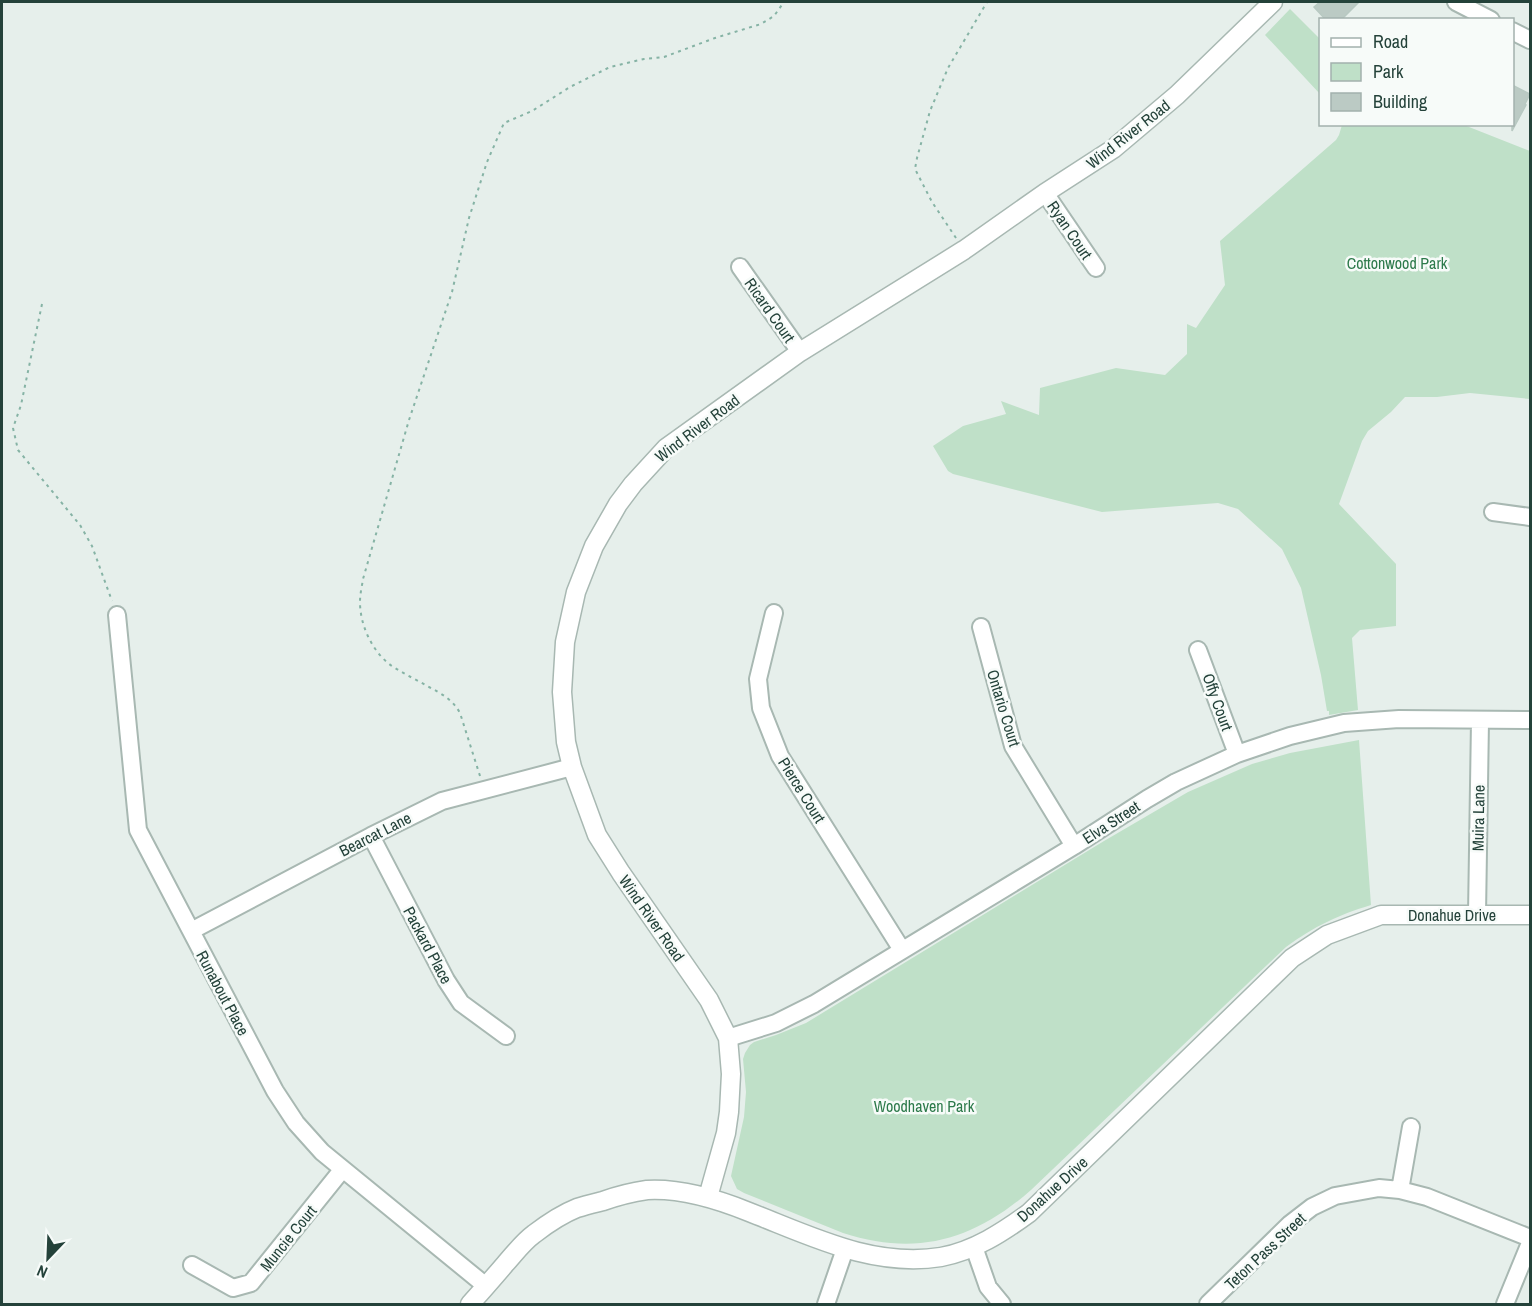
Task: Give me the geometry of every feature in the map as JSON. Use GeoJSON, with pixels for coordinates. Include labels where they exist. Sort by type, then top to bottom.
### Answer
{"type":"FeatureCollection","features":[{"type":"Feature","properties":{"kind":"street","name":"Wind River Road"},"geometry":{"type":"LineString","coordinates":[[708,1197],[726,1132],[729,1112],[731,1074],[728,1038],[709,1000],[597,835],[572,767],[563,717],[562,675],[565,642],[584,568],[605,524],[633,484],[666,448],[800,352],[964,250],[1113,149],[1177,95],[1273,2]]}},
{"type":"Feature","properties":{"kind":"street"},"geometry":{"type":"LineString","coordinates":[[1456,2],[1487,18]]}},
{"type":"Feature","properties":{"kind":"street"},"geometry":{"type":"LineString","coordinates":[[1514,32],[1530,40]]}},
{"type":"Feature","properties":{"kind":"street","name":"Ryan Court"},"geometry":{"type":"LineString","coordinates":[[1045,193],[1096,268]]}},
{"type":"Feature","properties":{"kind":"street","name":"Ricard Court"},"geometry":{"type":"LineString","coordinates":[[740,267],[800,352]]}},
{"type":"Feature","properties":{"kind":"street"},"geometry":{"type":"LineString","coordinates":[[1493,512],[1530,517]]}},
{"type":"Feature","properties":{"kind":"street","name":"Pierce Court"},"geometry":{"type":"LineString","coordinates":[[774,613],[758,679],[761,708],[780,756],[902,950]]}},
{"type":"Feature","properties":{"kind":"street","name":"Runabout Place"},"geometry":{"type":"LineString","coordinates":[[117,615],[138,830],[280,1099],[296,1124],[322,1152],[486,1286]]}},
{"type":"Feature","properties":{"kind":"street","name":"Ontario Court"},"geometry":{"type":"LineString","coordinates":[[981,627],[1013,746],[1074,846]]}},
{"type":"Feature","properties":{"kind":"street","name":"Offy Court"},"geometry":{"type":"LineString","coordinates":[[1198,650],[1237,754]]}},
{"type":"Feature","properties":{"kind":"street","name":"Elva Street"},"geometry":{"type":"LineString","coordinates":[[728,1038],[776,1023],[814,1004],[1147,799],[1176,782],[1237,754],[1290,736],[1344,723],[1399,719],[1530,720]]}},
{"type":"Feature","properties":{"kind":"street","name":"Muira Lane"},"geometry":{"type":"LineString","coordinates":[[1477,915],[1480,721]]}},
{"type":"Feature","properties":{"kind":"street","name":"Bearcat Lane"},"geometry":{"type":"LineString","coordinates":[[191,931],[442,801],[572,767]]}},
{"type":"Feature","properties":{"kind":"street","name":"Packard Place"},"geometry":{"type":"LineString","coordinates":[[371,836],[460,1004],[506,1036]]}},
{"type":"Feature","properties":{"kind":"street","name":"Donahue Drive"},"geometry":{"type":"LineString","coordinates":[[470,1305],[533,1235],[575,1209],[647,1190],[672,1191],[708,1197],[845,1249],[872,1256],[904,1259],[941,1257],[974,1247],[1003,1232],[1029,1213],[1292,958],[1327,935],[1381,915],[1530,915]]}},
{"type":"Feature","properties":{"kind":"street"},"geometry":{"type":"LineString","coordinates":[[1400,1190],[1411,1126]]}},
{"type":"Feature","properties":{"kind":"street","name":"Muncie Court"},"geometry":{"type":"LineString","coordinates":[[192,1265],[233,1288],[251,1283],[342,1170]]}},
{"type":"Feature","properties":{"kind":"street","name":"Teton Pass Street"},"geometry":{"type":"LineString","coordinates":[[1208,1305],[1290,1224],[1312,1208],[1335,1196],[1379,1188],[1400,1190],[1426,1197],[1530,1238]]}},
{"type":"Feature","properties":{"kind":"street"},"geometry":{"type":"LineString","coordinates":[[1505,1305],[1530,1243]]}},
{"type":"Feature","properties":{"kind":"street"},"geometry":{"type":"LineString","coordinates":[[974,1247],[988,1287],[1002,1305]]}},
{"type":"Feature","properties":{"kind":"street"},"geometry":{"type":"LineString","coordinates":[[826,1305],[845,1249]]}},
{"type":"Feature","properties":{"kind":"path"},"geometry":{"type":"LineString","coordinates":[[484,790],[456,706],[382,657],[370,641],[360,602],[363,579],[409,420],[452,292],[469,218],[487,162],[504,123],[532,111],[570,87],[610,67],[664,57],[761,24],[774,16],[784,2]]}},
{"type":"Feature","properties":{"kind":"path"},"geometry":{"type":"LineString","coordinates":[[964,250],[915,170],[930,111],[948,68],[987,2]]}},
{"type":"Feature","properties":{"kind":"path"},"geometry":{"type":"LineString","coordinates":[[42,304],[21,405],[13,428],[18,450],[80,525],[92,546],[117,615]]}},
{"type":"Feature","properties":{"kind":"green space"},"geometry":{"type":"Polygon","coordinates":[[[1290,9],[1319,38],[1319,93],[1265,35],[1290,9]]]}},
{"type":"Feature","properties":{"kind":"green space","name":"Cottonwood Park"},"geometry":{"type":"Polygon","coordinates":[[[1342,126],[1467,126],[1530,151],[1530,399],[1470,393],[1437,397],[1405,397],[1368,431],[1362,441],[1339,504],[1396,564],[1396,626],[1360,630],[1352,638],[1358,710],[1329,715],[1301,588],[1282,549],[1238,509],[1218,503],[1102,512],[953,474],[948,471],[933,446],[963,426],[1006,414],[1001,401],[1039,415],[1040,388],[1116,368],[1165,375],[1187,354],[1187,324],[1196,328],[1225,285],[1220,241],[1339,135],[1342,126]]]}},
{"type":"Feature","properties":{"kind":"green space","name":"Woodhaven Park"},"geometry":{"type":"Polygon","coordinates":[[[1359,740],[1371,905],[1327,922],[1286,947],[1031,1190],[1010,1207],[966,1232],[920,1243],[896,1243],[870,1240],[843,1233],[737,1189],[731,1176],[744,1117],[746,1092],[743,1059],[754,1042],[806,1023],[1188,792],[1252,764],[1290,753],[1359,740]]]}},
{"type":"Feature","properties":{"kind":"building"},"geometry":{"type":"Polygon","coordinates":[[[1320,2],[1359,2],[1343,18],[1324,18],[1314,7],[1320,2]]]}},
{"type":"Feature","properties":{"kind":"building"},"geometry":{"type":"Polygon","coordinates":[[[1514,86],[1530,94],[1512,131],[1512,126],[1514,126],[1514,86]]]}}]}
